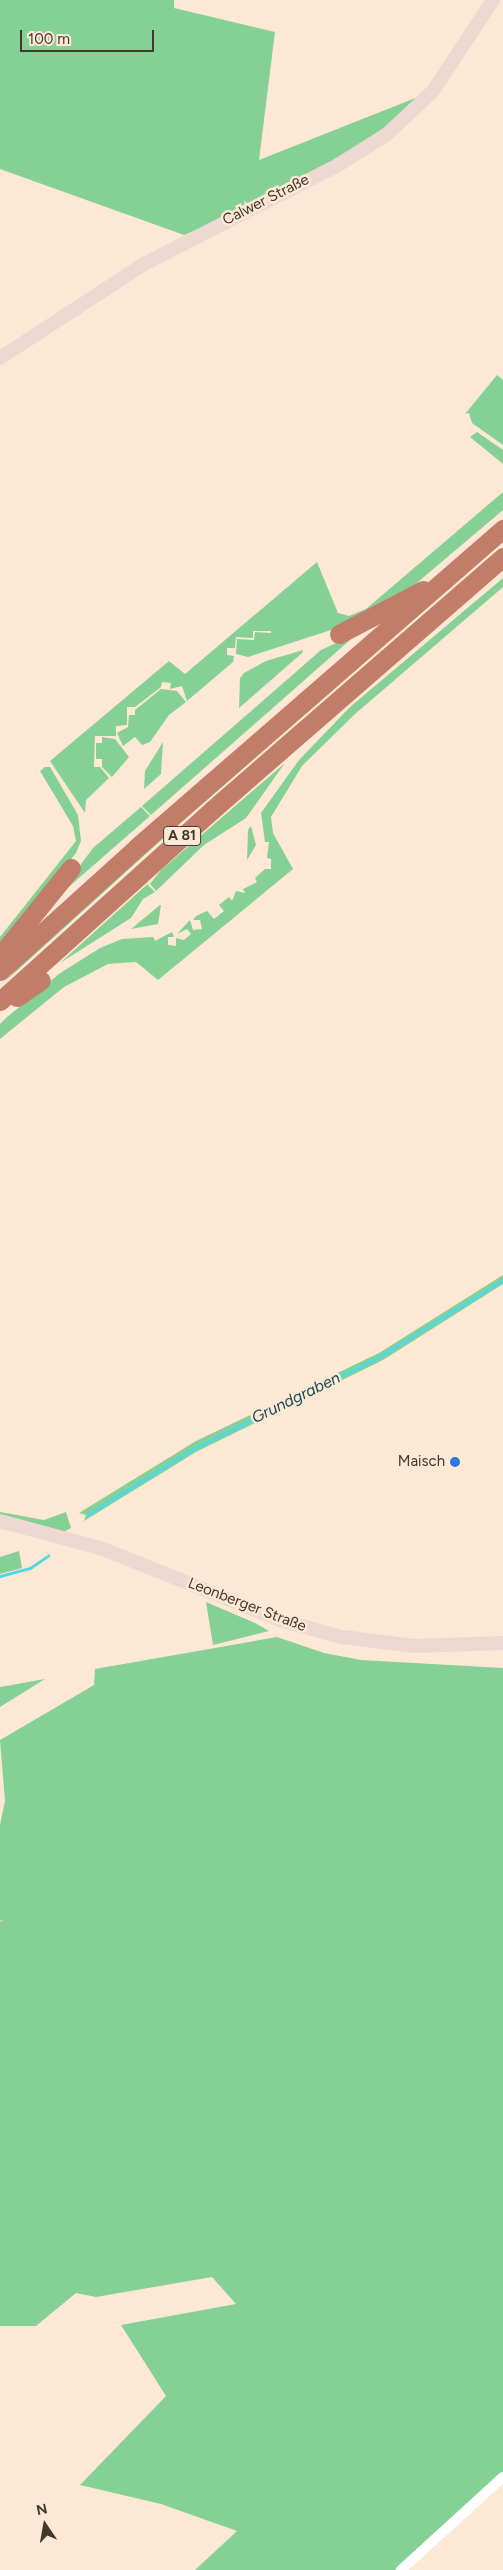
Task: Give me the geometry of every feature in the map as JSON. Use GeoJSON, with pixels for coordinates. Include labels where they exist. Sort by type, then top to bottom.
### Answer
{"type":"FeatureCollection","features":[{"type":"Feature","properties":{"kind":"highway","name":"A 81"},"geometry":{"type":"LineString","coordinates":[[0,971],[130,852],[503,529]]}},
{"type":"Feature","properties":{"kind":"highway","name":"A 81"},"geometry":{"type":"LineString","coordinates":[[0,1001],[144,869],[503,558]]}},
{"type":"Feature","properties":{"kind":"highway"},"geometry":{"type":"LineString","coordinates":[[339,634],[449,577]]}},
{"type":"Feature","properties":{"kind":"highway"},"geometry":{"type":"LineString","coordinates":[[312,740],[368,675]]}},
{"type":"Feature","properties":{"kind":"highway"},"geometry":{"type":"LineString","coordinates":[[0,956],[70,868]]}},
{"type":"Feature","properties":{"kind":"highway"},"geometry":{"type":"LineString","coordinates":[[0,1010],[41,980]]}},
{"type":"Feature","properties":{"kind":"main road","name":"Calwer Straße"},"geometry":{"type":"LineString","coordinates":[[0,358],[146,263],[338,165],[386,135],[433,91],[492,0]]}},
{"type":"Feature","properties":{"kind":"main road","name":"Leonberger Straße"},"geometry":{"type":"LineString","coordinates":[[0,1521],[103,1549],[275,1618],[335,1636],[414,1646],[503,1642]]}},
{"type":"Feature","properties":{"kind":"street"},"geometry":{"type":"LineString","coordinates":[[401,2570],[503,2477]]}},
{"type":"Feature","properties":{"kind":"green space"},"geometry":{"type":"Polygon","coordinates":[[[0,0],[174,0],[174,8],[275,32],[259,160],[433,91],[412,114],[253,207],[184,235],[0,169],[0,0]]]}},
{"type":"Feature","properties":{"kind":"green space"},"geometry":{"type":"Polygon","coordinates":[[[497,375],[503,380],[503,445],[472,423],[469,413],[465,414],[497,375]]]}},
{"type":"Feature","properties":{"kind":"green space"},"geometry":{"type":"Polygon","coordinates":[[[477,432],[503,450],[503,464],[470,437],[477,432]]]}},
{"type":"Feature","properties":{"kind":"green space"},"geometry":{"type":"Polygon","coordinates":[[[503,492],[503,510],[405,593],[337,628],[248,657],[236,654],[237,639],[254,640],[255,632],[271,633],[271,631],[253,631],[253,638],[236,637],[235,648],[227,648],[227,655],[234,656],[233,662],[187,701],[182,686],[170,689],[171,683],[162,682],[161,687],[135,707],[127,707],[127,725],[116,726],[116,736],[95,736],[94,767],[100,767],[109,778],[86,800],[85,813],[50,761],[169,661],[185,674],[317,562],[338,613],[349,616],[366,609],[503,492]]]}},
{"type":"Feature","properties":{"kind":"green space"},"geometry":{"type":"Polygon","coordinates":[[[503,542],[159,842],[0,986],[63,924],[503,542]]]}},
{"type":"Feature","properties":{"kind":"green space"},"geometry":{"type":"Polygon","coordinates":[[[503,578],[503,587],[355,714],[302,766],[271,817],[273,833],[293,869],[158,980],[136,962],[108,964],[64,987],[0,1039],[0,1024],[6,1018],[59,974],[100,948],[122,939],[153,937],[155,941],[172,932],[174,937],[168,937],[168,945],[176,946],[176,938],[184,940],[191,934],[187,929],[177,934],[190,920],[193,930],[202,929],[200,920],[193,920],[196,916],[207,911],[214,919],[224,911],[219,905],[229,897],[232,901],[236,891],[245,893],[243,889],[257,882],[255,878],[265,869],[271,869],[271,859],[267,858],[269,842],[265,842],[261,813],[299,760],[350,707],[503,578]]]}},
{"type":"Feature","properties":{"kind":"green space"},"geometry":{"type":"Polygon","coordinates":[[[358,633],[151,815],[142,806],[321,650],[358,633]]]}},
{"type":"Feature","properties":{"kind":"green space"},"geometry":{"type":"Polygon","coordinates":[[[303,650],[302,653],[239,708],[240,678],[244,673],[266,661],[303,650]]]}},
{"type":"Feature","properties":{"kind":"green space"},"geometry":{"type":"Polygon","coordinates":[[[161,689],[177,691],[186,702],[169,715],[150,742],[142,745],[135,737],[123,746],[117,733],[128,727],[129,715],[135,715],[135,710],[161,689]]]}},
{"type":"Feature","properties":{"kind":"green space"},"geometry":{"type":"Polygon","coordinates":[[[102,737],[115,739],[129,757],[112,777],[102,767],[102,759],[96,759],[96,743],[102,743],[102,737]]]}},
{"type":"Feature","properties":{"kind":"green space"},"geometry":{"type":"Polygon","coordinates":[[[163,742],[161,774],[144,789],[145,771],[163,742]]]}},
{"type":"Feature","properties":{"kind":"green space"},"geometry":{"type":"Polygon","coordinates":[[[285,763],[246,818],[204,845],[156,891],[150,884],[161,870],[285,763]]]}},
{"type":"Feature","properties":{"kind":"green space"},"geometry":{"type":"Polygon","coordinates":[[[45,767],[50,767],[78,815],[81,841],[76,853],[0,948],[0,937],[76,841],[73,826],[40,771],[45,767]]]}},
{"type":"Feature","properties":{"kind":"green space"},"geometry":{"type":"Polygon","coordinates":[[[141,807],[150,816],[56,898],[93,848],[141,807]]]}},
{"type":"Feature","properties":{"kind":"green space"},"geometry":{"type":"Polygon","coordinates":[[[251,826],[256,845],[247,860],[248,830],[251,826]]]}},
{"type":"Feature","properties":{"kind":"green space"},"geometry":{"type":"Polygon","coordinates":[[[147,884],[155,892],[143,899],[131,918],[60,963],[147,884]]]}},
{"type":"Feature","properties":{"kind":"green space"},"geometry":{"type":"Polygon","coordinates":[[[160,905],[158,924],[131,929],[160,905]]]}},
{"type":"Feature","properties":{"kind":"green space"},"geometry":{"type":"Polygon","coordinates":[[[503,1275],[503,1284],[383,1360],[196,1452],[84,1521],[86,1515],[79,1513],[196,1441],[379,1353],[503,1275]]]}},
{"type":"Feature","properties":{"kind":"green space"},"geometry":{"type":"Polygon","coordinates":[[[0,1512],[44,1520],[66,1512],[71,1528],[64,1532],[0,1517],[0,1512]]]}},
{"type":"Feature","properties":{"kind":"green space"},"geometry":{"type":"Polygon","coordinates":[[[19,1551],[22,1568],[0,1574],[0,1557],[19,1551]]]}},
{"type":"Feature","properties":{"kind":"green space"},"geometry":{"type":"Polygon","coordinates":[[[206,1602],[255,1623],[269,1631],[213,1645],[206,1602]]]}},
{"type":"Feature","properties":{"kind":"green space"},"geometry":{"type":"Polygon","coordinates":[[[277,1637],[324,1653],[361,1660],[503,1668],[503,2472],[395,2570],[195,2570],[237,2531],[161,2504],[80,2485],[166,2396],[121,2325],[236,2304],[212,2277],[96,2297],[76,2293],[36,2326],[0,2326],[0,1922],[5,1919],[0,1921],[0,1825],[5,1801],[0,1740],[94,1685],[95,1669],[277,1637]]]}},
{"type":"Feature","properties":{"kind":"green space"},"geometry":{"type":"Polygon","coordinates":[[[45,1679],[0,1707],[0,1687],[45,1679]]]}},
{"type":"Feature","properties":{"kind":"waterway","name":"Grundgraben"},"geometry":{"type":"LineString","coordinates":[[87,1515],[193,1449],[377,1358],[503,1280]]}},
{"type":"Feature","properties":{"kind":"waterway","name":"Grundgraben"},"geometry":{"type":"LineString","coordinates":[[0,1576],[30,1568],[48,1556]]}},
{"type":"Feature","properties":{"kind":"place","name":"Maisch"},"geometry":{"type":"Point","coordinates":[455,1462]}}]}
